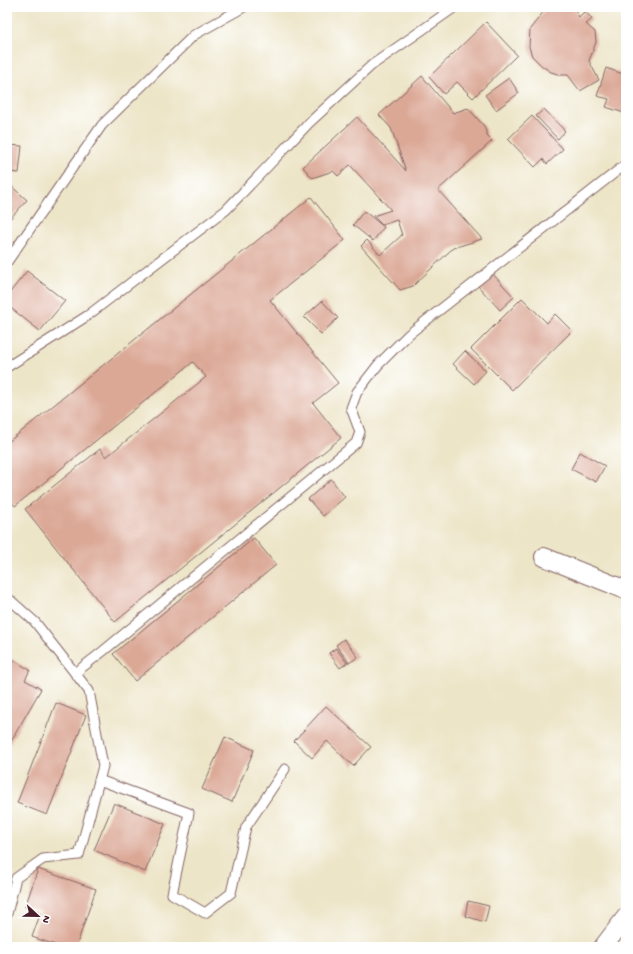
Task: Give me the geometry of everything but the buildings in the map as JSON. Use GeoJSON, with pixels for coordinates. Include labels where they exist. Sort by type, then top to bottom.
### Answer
{"type":"FeatureCollection","features":[{"type":"Feature","properties":{"kind":"street"},"geometry":{"type":"LineString","coordinates":[[544,557],[626,590]]}},
{"type":"Feature","properties":{"kind":"street"},"geometry":{"type":"LineString","coordinates":[[603,947],[626,917]]}},
{"type":"Feature","properties":{"kind":"lane"},"geometry":{"type":"LineString","coordinates":[[7,262],[102,126],[194,35],[244,7]]}},
{"type":"Feature","properties":{"kind":"lane"},"geometry":{"type":"LineString","coordinates":[[7,367],[87,316],[226,210],[309,122],[372,64],[455,7]]}},
{"type":"Feature","properties":{"kind":"lane"},"geometry":{"type":"LineString","coordinates":[[75,673],[356,443],[360,432],[351,408],[358,392],[378,364],[409,334],[626,164]]}},
{"type":"Feature","properties":{"kind":"lane"},"geometry":{"type":"LineString","coordinates":[[7,914],[16,878],[43,859],[79,855],[103,766],[89,691],[35,622],[8,600]]}},
{"type":"Feature","properties":{"kind":"lane"},"geometry":{"type":"LineString","coordinates":[[99,780],[189,813],[172,894],[205,913],[231,893],[246,827],[285,769]]}}]}
